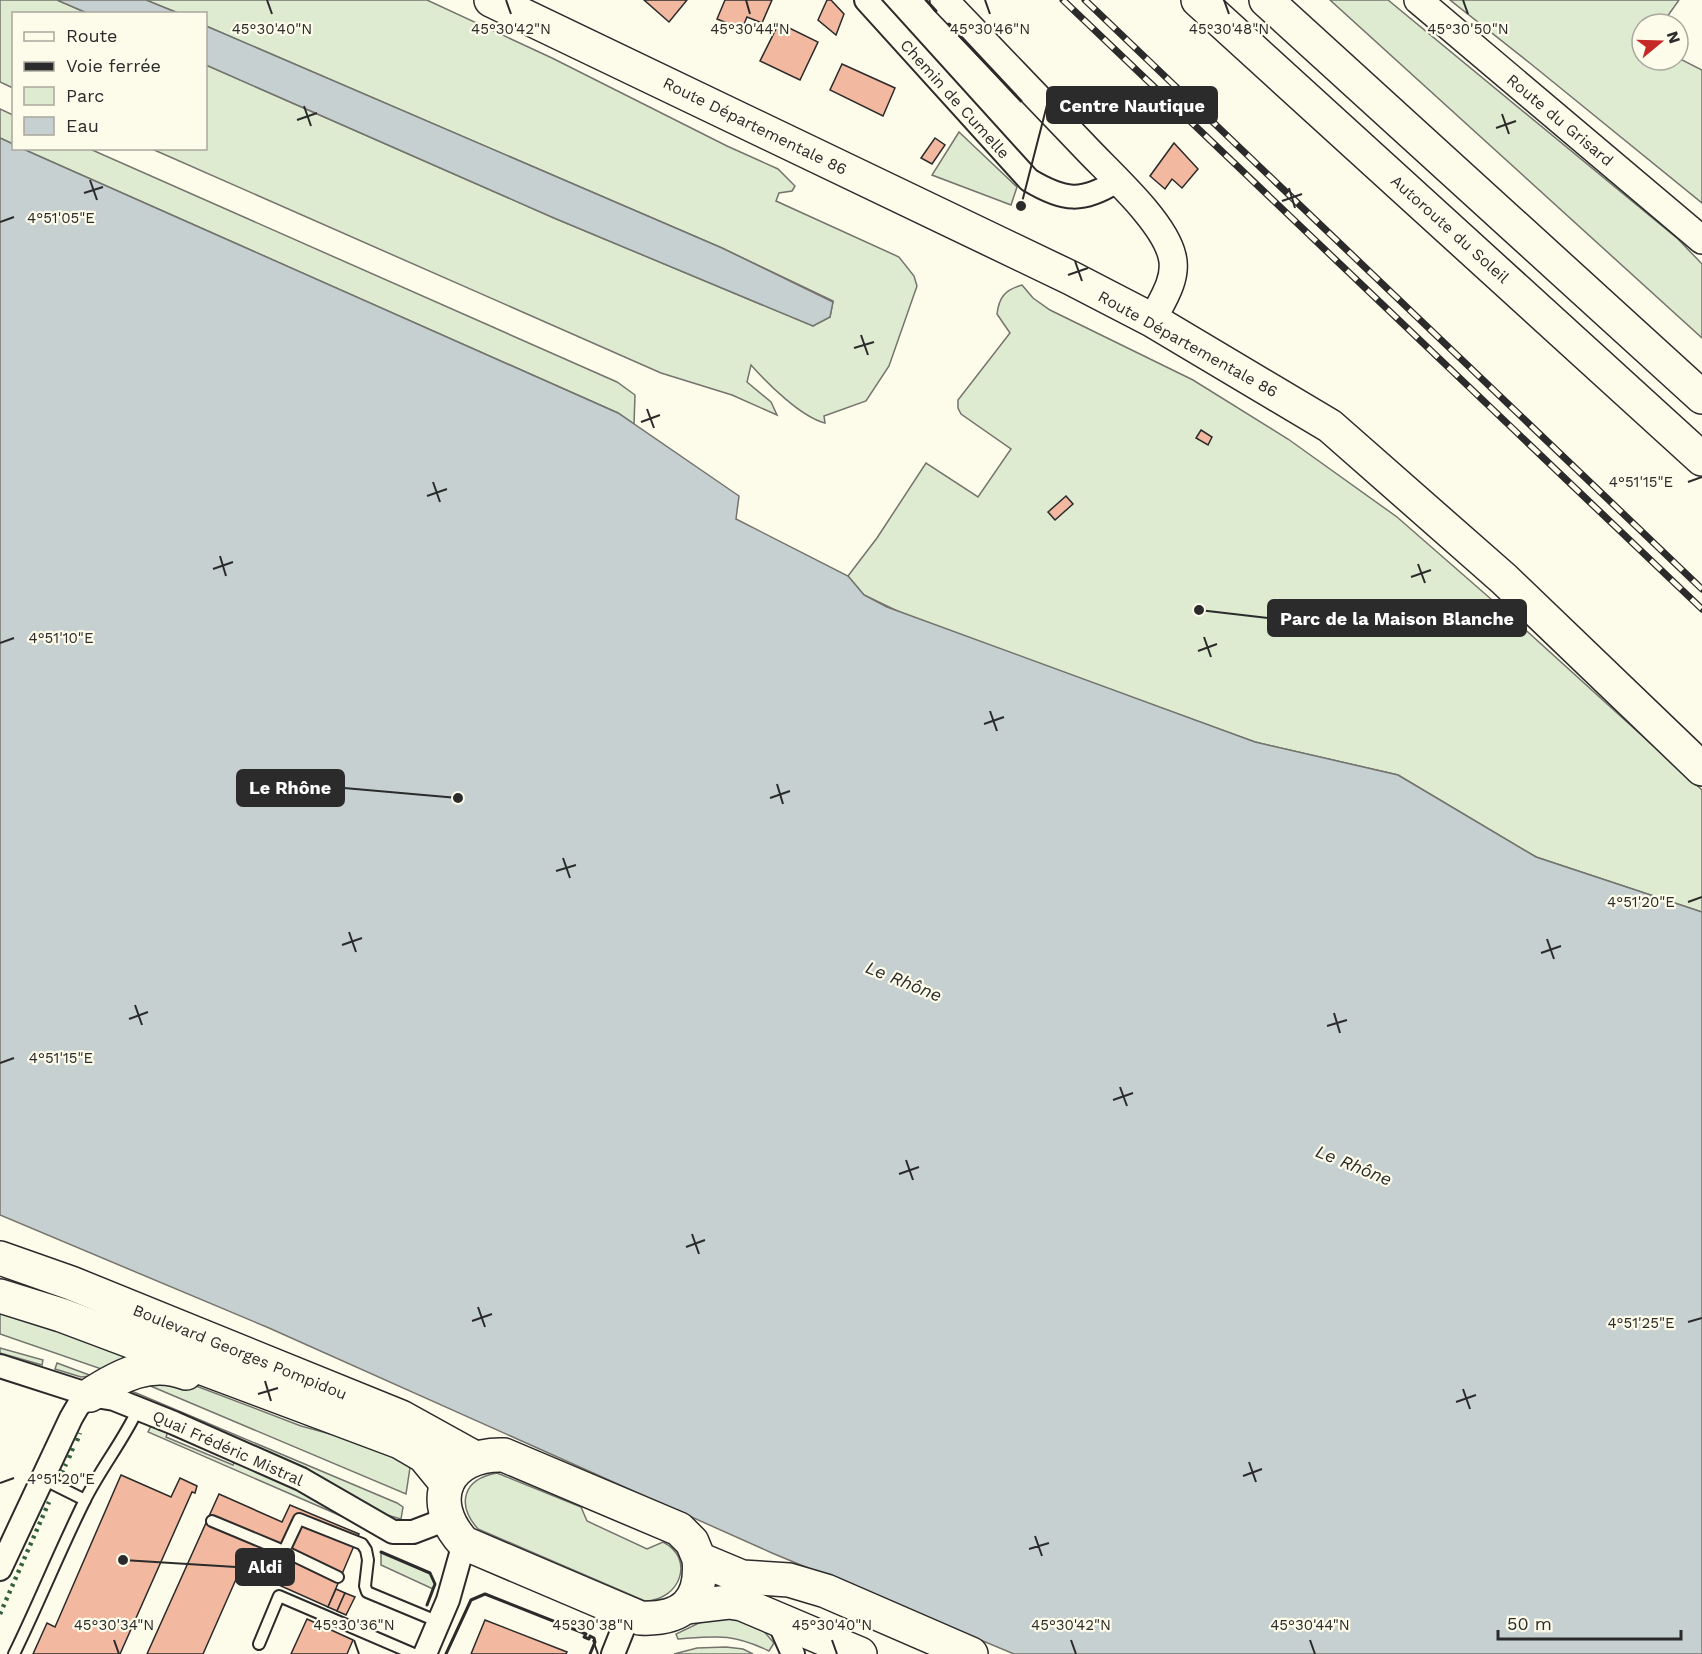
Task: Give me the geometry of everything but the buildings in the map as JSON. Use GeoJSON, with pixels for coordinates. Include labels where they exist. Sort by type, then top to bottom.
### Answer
{"type":"FeatureCollection","features":[{"type":"Feature","properties":{"kind":"main road","name":"Route Départementale 86"},"geometry":{"type":"LineString","coordinates":[[491,0],[1003,245],[1152,320],[1330,426],[1504,579],[1702,769]]}},
{"type":"Feature","properties":{"kind":"main road","name":"Autoroute du Soleil"},"geometry":{"type":"LineString","coordinates":[[1198,0],[1702,459]]}},
{"type":"Feature","properties":{"kind":"main road"},"geometry":{"type":"LineString","coordinates":[[1266,0],[1702,397]]}},
{"type":"Feature","properties":{"kind":"main road","name":"Boulevard Georges Pompidou"},"geometry":{"type":"LineString","coordinates":[[0,1258],[70,1283],[401,1417],[475,1458]]}},
{"type":"Feature","properties":{"kind":"main road","name":"Boulevard Georges Pompidou"},"geometry":{"type":"LineString","coordinates":[[0,1296],[61,1315],[412,1447],[424,1456],[447,1484]]}},
{"type":"Feature","properties":{"kind":"main road"},"geometry":{"type":"LineString","coordinates":[[90,1395],[126,1374],[150,1368],[167,1369],[178,1370],[290,1412],[311,1410]]}},
{"type":"Feature","properties":{"kind":"main road"},"geometry":{"type":"LineString","coordinates":[[504,1455],[679,1529],[692,1542],[699,1559],[700,1574],[693,1599],[686,1607],[669,1616],[640,1618],[455,1531],[445,1494],[447,1484],[463,1463],[475,1458],[504,1455]]}},
{"type":"Feature","properties":{"kind":"main road"},"geometry":{"type":"LineString","coordinates":[[699,1559],[742,1577],[789,1580],[826,1591],[971,1654]]}},
{"type":"Feature","properties":{"kind":"main road"},"geometry":{"type":"LineString","coordinates":[[686,1607],[729,1602],[742,1604],[860,1654]]}},
{"type":"Feature","properties":{"kind":"street","name":"Chemin de Cumelle"},"geometry":{"type":"LineString","coordinates":[[866,0],[1029,180],[1055,193],[1067,196],[1086,196],[1117,181]]}},
{"type":"Feature","properties":{"kind":"street"},"geometry":{"type":"LineString","coordinates":[[944,0],[1158,227],[1172,253],[1174,264],[1173,275],[1152,320]]}},
{"type":"Feature","properties":{"kind":"street","name":"Route du Grisard"},"geometry":{"type":"LineString","coordinates":[[1418,0],[1702,240]]}},
{"type":"Feature","properties":{"kind":"street","name":"Quai Frédéric Mistral"},"geometry":{"type":"LineString","coordinates":[[0,1366],[90,1395],[114,1399],[138,1409],[301,1479],[393,1532],[455,1531]]}},
{"type":"Feature","properties":{"kind":"street"},"geometry":{"type":"LineString","coordinates":[[0,1569],[71,1418],[78,1406],[90,1395]]}},
{"type":"Feature","properties":{"kind":"street"},"geometry":{"type":"LineString","coordinates":[[425,1654],[448,1600],[455,1531]]}},
{"type":"Feature","properties":{"kind":"street"},"geometry":{"type":"LineString","coordinates":[[613,1654],[629,1614]]}},
{"type":"Feature","properties":{"kind":"street"},"geometry":{"type":"LineString","coordinates":[[777,1618],[793,1654]]}},
{"type":"Feature","properties":{"kind":"lane"},"geometry":{"type":"LineString","coordinates":[[14,1654],[85,1500],[105,1461],[126,1435],[138,1409]]}},
{"type":"Feature","properties":{"kind":"lane"},"geometry":{"type":"LineString","coordinates":[[43,1479],[85,1500]]}},
{"type":"Feature","properties":{"kind":"lane"},"geometry":{"type":"LineString","coordinates":[[284,1551],[298,1519],[356,1541],[366,1550],[368,1560],[365,1586],[368,1592],[439,1622]]}},
{"type":"Feature","properties":{"kind":"lane"},"geometry":{"type":"LineString","coordinates":[[212,1521],[284,1551],[338,1577]]}},
{"type":"Feature","properties":{"kind":"lane"},"geometry":{"type":"LineString","coordinates":[[259,1644],[279,1596],[414,1654]]}},
{"type":"Feature","properties":{"kind":"green space"},"geometry":{"type":"Polygon","coordinates":[[[0,0],[57,0],[85,12],[12,12],[12,88],[0,82],[0,0]]]}},
{"type":"Feature","properties":{"kind":"green space"},"geometry":{"type":"Polygon","coordinates":[[[146,0],[427,0],[552,58],[727,146],[778,169],[795,186],[792,191],[779,193],[776,201],[899,257],[914,276],[917,286],[889,366],[866,401],[824,416],[825,423],[796,407],[751,365],[747,382],[771,402],[777,415],[732,395],[661,373],[154,150],[207,150],[207,65],[554,218],[813,326],[830,317],[833,301],[722,248],[207,26],[207,12],[176,12],[146,0]]]}},
{"type":"Feature","properties":{"kind":"green space"},"geometry":{"type":"Polygon","coordinates":[[[1330,0],[1388,0],[1678,239],[1702,264],[1702,338],[1330,0]]]}},
{"type":"Feature","properties":{"kind":"green space"},"geometry":{"type":"Polygon","coordinates":[[[1450,0],[1679,0],[1670,12],[1630,12],[1630,72],[1690,72],[1690,64],[1702,70],[1702,203],[1450,0]]]}},
{"type":"Feature","properties":{"kind":"green space"},"geometry":{"type":"Polygon","coordinates":[[[0,109],[12,115],[12,144],[0,138],[0,109]]]}},
{"type":"Feature","properties":{"kind":"green space"},"geometry":{"type":"Polygon","coordinates":[[[959,132],[1017,187],[1011,205],[932,175],[959,132]]]}},
{"type":"Feature","properties":{"kind":"green space"},"geometry":{"type":"Polygon","coordinates":[[[25,150],[92,150],[617,382],[635,395],[634,424],[618,413],[25,150]]]}},
{"type":"Feature","properties":{"kind":"green space"},"geometry":{"type":"Polygon","coordinates":[[[1022,285],[1033,298],[1050,310],[1193,380],[1288,439],[1397,517],[1507,613],[1702,790],[1702,912],[1536,857],[1398,775],[1255,742],[912,618],[864,595],[848,576],[877,538],[926,463],[978,497],[1011,449],[961,414],[958,400],[1010,333],[997,314],[998,308],[1004,295],[1011,289],[1022,285]]]}},
{"type":"Feature","properties":{"kind":"green space"},"geometry":{"type":"Polygon","coordinates":[[[0,1307],[156,1357],[110,1372],[0,1334],[0,1307]]]}},
{"type":"Feature","properties":{"kind":"green space"},"geometry":{"type":"Polygon","coordinates":[[[0,1348],[43,1360],[42,1365],[0,1353],[0,1348]]]}},
{"type":"Feature","properties":{"kind":"green space"},"geometry":{"type":"Polygon","coordinates":[[[57,1363],[92,1376],[81,1377],[55,1369],[57,1363]]]}},
{"type":"Feature","properties":{"kind":"green space"},"geometry":{"type":"Polygon","coordinates":[[[141,1382],[191,1384],[301,1426],[345,1438],[411,1461],[406,1494],[141,1382]]]}},
{"type":"Feature","properties":{"kind":"green space"},"geometry":{"type":"Polygon","coordinates":[[[122,1387],[397,1503],[403,1507],[401,1519],[373,1511],[123,1394],[122,1387]]]}},
{"type":"Feature","properties":{"kind":"green space"},"geometry":{"type":"Polygon","coordinates":[[[151,1426],[169,1429],[166,1437],[233,1465],[237,1456],[271,1472],[355,1522],[148,1432],[151,1426]]]}},
{"type":"Feature","properties":{"kind":"green space"},"geometry":{"type":"Polygon","coordinates":[[[497,1473],[581,1507],[587,1521],[647,1549],[663,1542],[673,1549],[679,1558],[680,1577],[675,1586],[668,1594],[645,1601],[478,1529],[467,1511],[465,1502],[467,1494],[470,1487],[477,1481],[497,1473]]]}},
{"type":"Feature","properties":{"kind":"green space"},"geometry":{"type":"Polygon","coordinates":[[[381,1552],[430,1573],[435,1584],[433,1589],[381,1565],[381,1552]]]}},
{"type":"Feature","properties":{"kind":"green space"},"geometry":{"type":"Polygon","coordinates":[[[732,1618],[761,1628],[774,1643],[769,1651],[745,1641],[724,1637],[678,1639],[676,1634],[701,1622],[732,1618]]]}},
{"type":"Feature","properties":{"kind":"green space"},"geometry":{"type":"Polygon","coordinates":[[[697,1648],[743,1649],[753,1654],[674,1654],[697,1648]]]}},
{"type":"Feature","properties":{"kind":"water"},"geometry":{"type":"Polygon","coordinates":[[[57,0],[146,0],[176,12],[85,12],[57,0]]]}},
{"type":"Feature","properties":{"kind":"water"},"geometry":{"type":"Polygon","coordinates":[[[207,26],[722,248],[833,302],[830,317],[813,326],[554,218],[207,65],[207,26]]]}},
{"type":"Feature","properties":{"kind":"water"},"geometry":{"type":"Polygon","coordinates":[[[0,138],[12,144],[12,150],[25,150],[618,413],[739,496],[736,519],[848,576],[864,595],[887,607],[1255,742],[1398,775],[1536,857],[1702,912],[1702,1654],[1014,1654],[772,1553],[269,1328],[0,1215],[0,138]]]}},
{"type":"Feature","properties":{"kind":"railway"},"geometry":{"type":"LineString","coordinates":[[1063,0],[1702,609]]}},
{"type":"Feature","properties":{"kind":"railway"},"geometry":{"type":"LineString","coordinates":[[1085,0],[1702,589]]}},
{"type":"Feature","properties":{"kind":"hedge"},"geometry":{"type":"LineString","coordinates":[[77,1441],[80,1433]]}},
{"type":"Feature","properties":{"kind":"hedge"},"geometry":{"type":"LineString","coordinates":[[69,1458],[73,1448]]}},
{"type":"Feature","properties":{"kind":"hedge"},"geometry":{"type":"LineString","coordinates":[[62,1473],[66,1464]]}},
{"type":"Feature","properties":{"kind":"hedge"},"geometry":{"type":"LineString","coordinates":[[0,1614],[49,1502]]}},
{"type":"Feature","properties":{"kind":"wall"},"geometry":{"type":"LineString","coordinates":[[926,0],[936,11]]}},
{"type":"Feature","properties":{"kind":"wall"},"geometry":{"type":"LineString","coordinates":[[949,24],[1021,101]]}},
{"type":"Feature","properties":{"kind":"wall"},"geometry":{"type":"LineString","coordinates":[[381,1552],[430,1573],[435,1584],[427,1605]]}},
{"type":"Feature","properties":{"kind":"wall"},"geometry":{"type":"LineString","coordinates":[[446,1654],[471,1600],[485,1594],[586,1634],[584,1637],[594,1638],[595,1642],[590,1654]]}},
{"type":"Feature","properties":{"kind":"place","name":"Centre Nautique"},"geometry":{"type":"Point","coordinates":[1021,206]}},
{"type":"Feature","properties":{"kind":"place","name":"Parc de la Maison Blanche"},"geometry":{"type":"Point","coordinates":[1199,610]}},
{"type":"Feature","properties":{"kind":"place","name":"Le Rhône"},"geometry":{"type":"Point","coordinates":[458,798]}},
{"type":"Feature","properties":{"kind":"place","name":"Aldi"},"geometry":{"type":"Point","coordinates":[123,1560]}}]}
